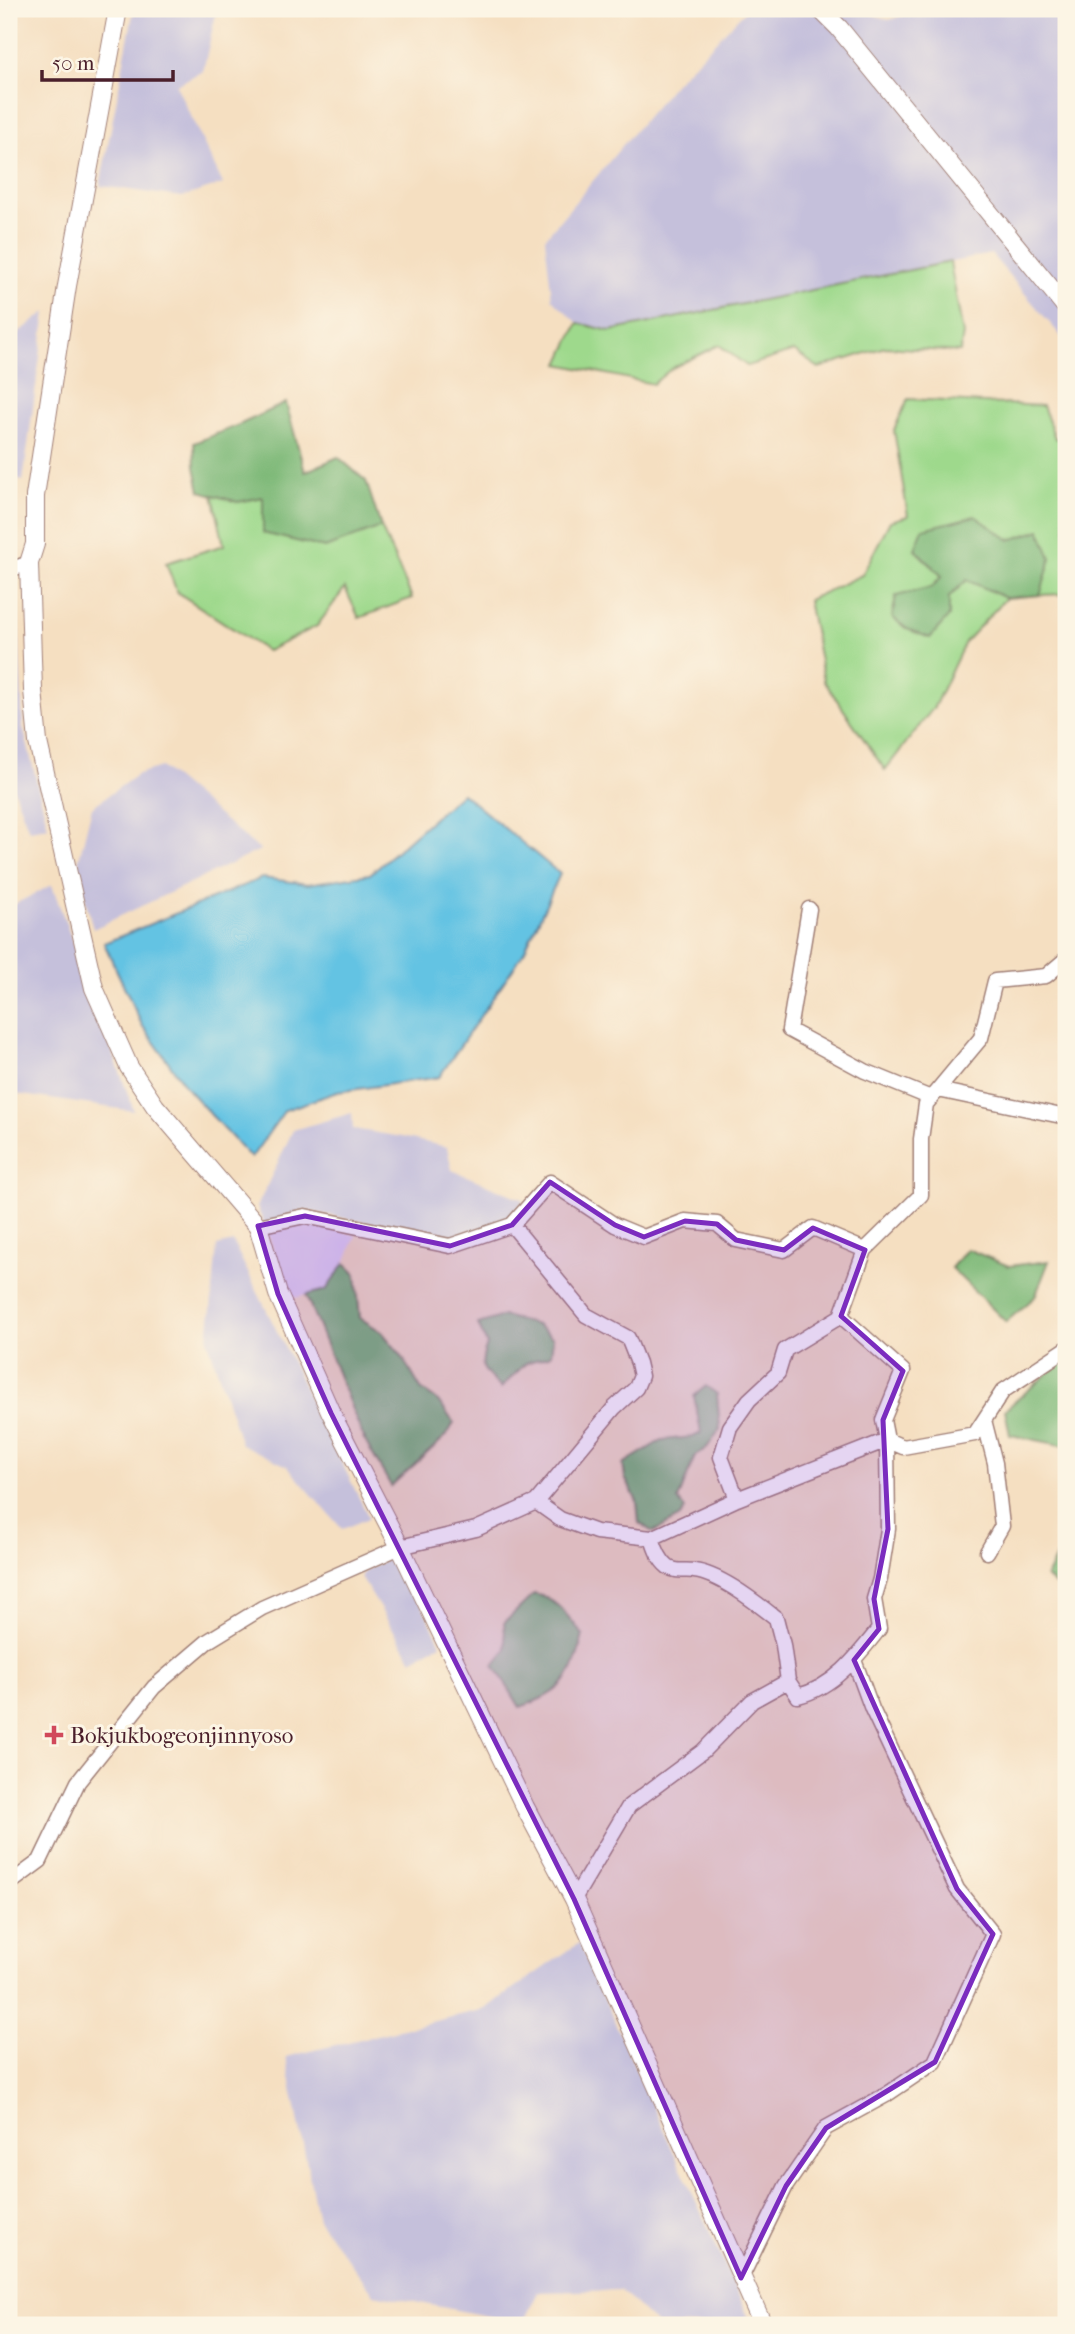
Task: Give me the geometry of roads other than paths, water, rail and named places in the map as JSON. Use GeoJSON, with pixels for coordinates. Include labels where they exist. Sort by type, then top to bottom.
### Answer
{"type":"FeatureCollection","features":[{"type":"Feature","properties":{"kind":"street"},"geometry":{"type":"LineString","coordinates":[[118,9],[68,286],[35,496],[36,544],[29,563],[33,690],[38,742],[93,988],[129,1067],[155,1106],[258,1226],[278,1293],[331,1413],[400,1547],[525,1807],[574,1899],[763,2325]]}},
{"type":"Feature","properties":{"kind":"street"},"geometry":{"type":"LineString","coordinates":[[820,9],[839,28],[1066,307]]}},
{"type":"Feature","properties":{"kind":"street"},"geometry":{"type":"LineString","coordinates":[[9,570],[29,563]]}},
{"type":"Feature","properties":{"kind":"street"},"geometry":{"type":"LineString","coordinates":[[809,909],[789,1030],[864,1071],[934,1094],[1066,1117]]}},
{"type":"Feature","properties":{"kind":"street"},"geometry":{"type":"LineString","coordinates":[[737,1499],[721,1457],[730,1427],[749,1400],[778,1373],[785,1350],[841,1316],[865,1250],[921,1195],[921,1139],[926,1104],[981,1038],[995,981],[1046,976],[1066,959]]}},
{"type":"Feature","properties":{"kind":"street"},"geometry":{"type":"LineString","coordinates":[[258,1226],[305,1216],[450,1247],[512,1225],[550,1182],[615,1226],[644,1237],[685,1221],[716,1224],[736,1240],[784,1250],[813,1228],[865,1250]]}},
{"type":"Feature","properties":{"kind":"street"},"geometry":{"type":"LineString","coordinates":[[9,1884],[40,1861],[78,1782],[154,1687],[208,1641],[262,1608],[400,1547],[477,1529],[536,1502],[614,1408],[636,1388],[641,1376],[628,1338],[586,1315],[512,1225]]}},
{"type":"Feature","properties":{"kind":"street"},"geometry":{"type":"LineString","coordinates":[[652,1538],[656,1552],[667,1567],[681,1572],[694,1571],[725,1583],[776,1618],[788,1681],[798,1696],[817,1691],[855,1660],[879,1629],[874,1599],[888,1529],[887,1440],[883,1420],[903,1371],[841,1316]]}},
{"type":"Feature","properties":{"kind":"street"},"geometry":{"type":"LineString","coordinates":[[536,1502],[560,1519],[596,1532],[652,1538],[737,1499],[887,1440],[903,1447],[975,1434],[1003,1391],[1066,1349]]}},
{"type":"Feature","properties":{"kind":"street"},"geometry":{"type":"LineString","coordinates":[[984,1420],[995,1463],[1002,1526],[987,1552]]}},
{"type":"Feature","properties":{"kind":"street"},"geometry":{"type":"LineString","coordinates":[[741,2278],[786,2186],[827,2128],[886,2095],[935,2062],[993,1934],[957,1889],[872,1709],[855,1660]]}},
{"type":"Feature","properties":{"kind":"street"},"geometry":{"type":"LineString","coordinates":[[574,1899],[629,1806],[703,1751],[752,1701],[788,1681]]}},
{"type":"Feature","properties":{"kind":"water"},"geometry":{"type":"Polygon","coordinates":[[[462,793],[560,874],[524,952],[439,1077],[337,1092],[285,1110],[251,1158],[189,1091],[142,1025],[104,943],[262,878],[308,884],[370,874],[462,793]]]}},
{"type":"Feature","properties":{"kind":"place","name":"Bokjukbogeonjinnyoso"},"geometry":{"type":"Point","coordinates":[54,1735]}}]}
